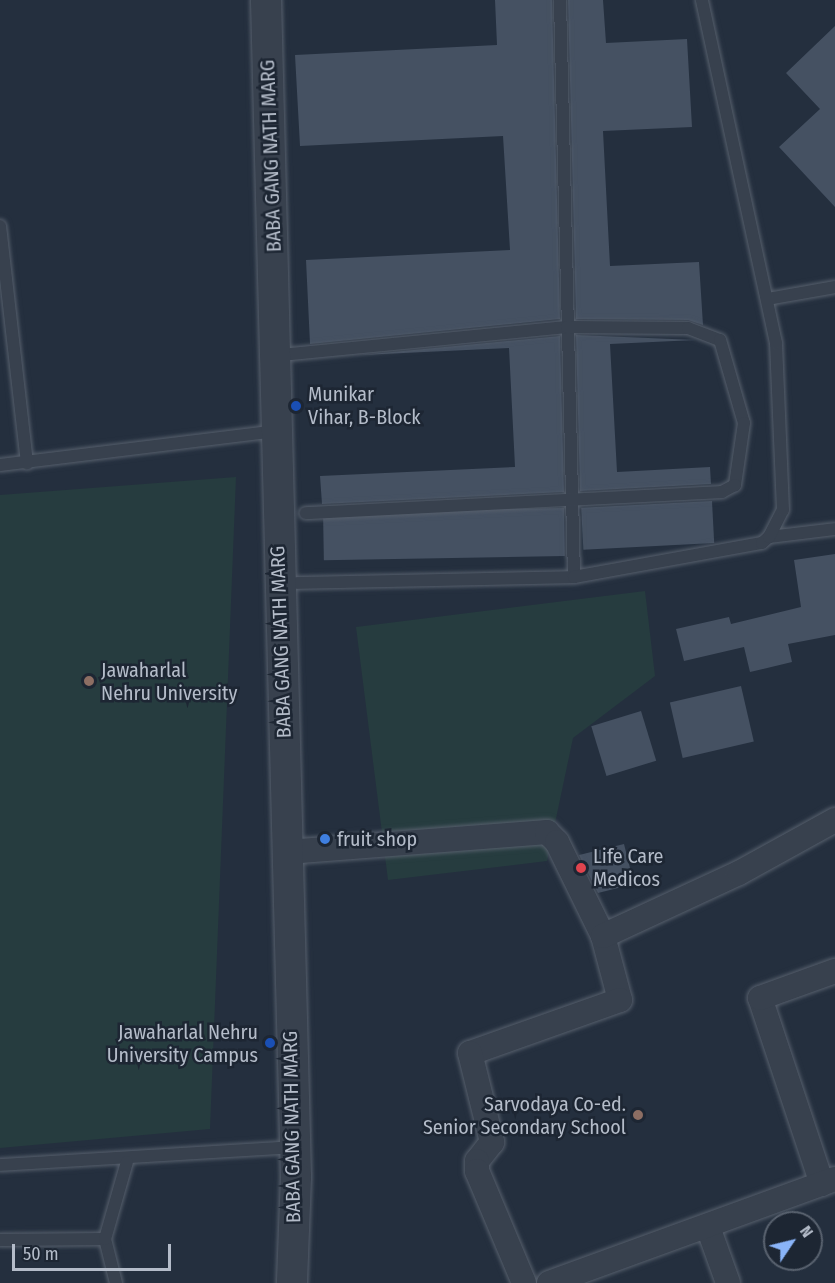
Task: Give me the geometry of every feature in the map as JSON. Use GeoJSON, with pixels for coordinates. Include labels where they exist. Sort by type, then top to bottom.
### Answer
{"type":"FeatureCollection","features":[{"type":"Feature","properties":{"kind":"street","name":"BABA GANG NATH MARG"},"geometry":{"type":"LineString","coordinates":[[266,0],[276,431],[289,586]]}},
{"type":"Feature","properties":{"kind":"street","name":"BABA GANG NATH MARG"},"geometry":{"type":"LineString","coordinates":[[282,0],[291,354],[289,586],[301,1147],[309,1283]]}},
{"type":"Feature","properties":{"kind":"street"},"geometry":{"type":"LineString","coordinates":[[603,936],[739,873],[835,820]]}},
{"type":"Feature","properties":{"kind":"street"},"geometry":{"type":"LineString","coordinates":[[295,851],[551,833],[603,936],[620,1000],[470,1053],[492,1142],[477,1161],[477,1171],[524,1283]]}},
{"type":"Feature","properties":{"kind":"street"},"geometry":{"type":"LineString","coordinates":[[549,1283],[708,1227],[828,1181],[760,998],[835,971]]}},
{"type":"Feature","properties":{"kind":"street","name":"BABA GANG NATH MARG"},"geometry":{"type":"LineString","coordinates":[[292,1283],[301,1147]]}},
{"type":"Feature","properties":{"kind":"street"},"geometry":{"type":"LineString","coordinates":[[708,1227],[719,1280]]}},
{"type":"Feature","properties":{"kind":"lane"},"geometry":{"type":"LineString","coordinates":[[561,0],[574,577]]}},
{"type":"Feature","properties":{"kind":"lane"},"geometry":{"type":"LineString","coordinates":[[289,586],[574,577],[762,543],[769,537],[783,510],[776,343],[702,0]]}},
{"type":"Feature","properties":{"kind":"lane"},"geometry":{"type":"LineString","coordinates":[[0,226],[27,463]]}},
{"type":"Feature","properties":{"kind":"lane"},"geometry":{"type":"LineString","coordinates":[[767,299],[835,287]]}},
{"type":"Feature","properties":{"kind":"lane"},"geometry":{"type":"LineString","coordinates":[[291,354],[567,327],[688,328],[720,340],[744,423],[735,485],[722,492],[572,496],[306,513]]}},
{"type":"Feature","properties":{"kind":"lane"},"geometry":{"type":"LineString","coordinates":[[0,465],[276,431]]}},
{"type":"Feature","properties":{"kind":"lane"},"geometry":{"type":"LineString","coordinates":[[769,537],[835,529]]}},
{"type":"Feature","properties":{"kind":"lane"},"geometry":{"type":"LineString","coordinates":[[0,1165],[127,1162],[301,1147]]}},
{"type":"Feature","properties":{"kind":"lane"},"geometry":{"type":"LineString","coordinates":[[116,1283],[105,1239],[127,1162]]}},
{"type":"Feature","properties":{"kind":"lane"},"geometry":{"type":"LineString","coordinates":[[0,1240],[105,1239]]}},
{"type":"Feature","properties":{"kind":"green space"},"geometry":{"type":"Polygon","coordinates":[[[236,477],[210,1129],[0,1148],[0,495],[236,477]]]}},
{"type":"Feature","properties":{"kind":"green space"},"geometry":{"type":"Polygon","coordinates":[[[645,591],[655,676],[573,738],[547,861],[388,880],[356,627],[645,591]]]}},
{"type":"Feature","properties":{"kind":"building"},"geometry":{"type":"Polygon","coordinates":[[[495,0],[552,0],[560,319],[310,344],[306,260],[510,250],[503,136],[300,146],[295,55],[497,45],[495,0]]]}},
{"type":"Feature","properties":{"kind":"building"},"geometry":{"type":"Polygon","coordinates":[[[568,0],[603,0],[606,43],[687,39],[692,127],[603,131],[610,266],[699,262],[703,325],[688,320],[576,319],[568,0]]]}},
{"type":"Feature","properties":{"kind":"building"},"geometry":{"type":"Polygon","coordinates":[[[835,26],[835,207],[779,147],[820,109],[786,73],[835,26]]]}},
{"type":"Feature","properties":{"kind":"building"},"geometry":{"type":"Polygon","coordinates":[[[576,335],[696,340],[610,344],[617,472],[710,467],[711,484],[580,491],[576,335]]]}},
{"type":"Feature","properties":{"kind":"building"},"geometry":{"type":"Polygon","coordinates":[[[560,336],[564,492],[322,504],[320,476],[515,467],[509,348],[361,355],[560,336]]]}},
{"type":"Feature","properties":{"kind":"building"},"geometry":{"type":"Polygon","coordinates":[[[712,501],[714,543],[583,550],[581,508],[712,501]]]}},
{"type":"Feature","properties":{"kind":"building"},"geometry":{"type":"Polygon","coordinates":[[[564,508],[565,556],[324,560],[323,512],[564,508]]]}},
{"type":"Feature","properties":{"kind":"building"},"geometry":{"type":"Polygon","coordinates":[[[835,554],[835,635],[788,644],[792,662],[750,672],[744,647],[684,661],[676,629],[729,617],[731,624],[801,607],[794,560],[835,554]]]}},
{"type":"Feature","properties":{"kind":"building"},"geometry":{"type":"Polygon","coordinates":[[[741,686],[754,742],[683,758],[670,702],[741,686]]]}},
{"type":"Feature","properties":{"kind":"building"},"geometry":{"type":"Polygon","coordinates":[[[641,711],[656,761],[606,776],[591,726],[641,711]]]}},
{"type":"Feature","properties":{"kind":"building"},"geometry":{"type":"Polygon","coordinates":[[[624,844],[634,884],[598,893],[579,855],[624,844]]]}},
{"type":"Feature","properties":{"kind":"place","name":"Munikar Vihar, B-Block"},"geometry":{"type":"Point","coordinates":[296,406]}},
{"type":"Feature","properties":{"kind":"place","name":"Jawaharlal Nehru University"},"geometry":{"type":"Point","coordinates":[89,681]}},
{"type":"Feature","properties":{"kind":"place","name":"fruit shop"},"geometry":{"type":"Point","coordinates":[325,839]}},
{"type":"Feature","properties":{"kind":"place","name":"Life Care Medicos"},"geometry":{"type":"Point","coordinates":[581,868]}},
{"type":"Feature","properties":{"kind":"place","name":"Jawaharlal Nehru University Campus"},"geometry":{"type":"Point","coordinates":[270,1043]}},
{"type":"Feature","properties":{"kind":"place","name":"Sarvodaya Co-ed. Senior Secondary School"},"geometry":{"type":"Point","coordinates":[638,1115]}}]}
